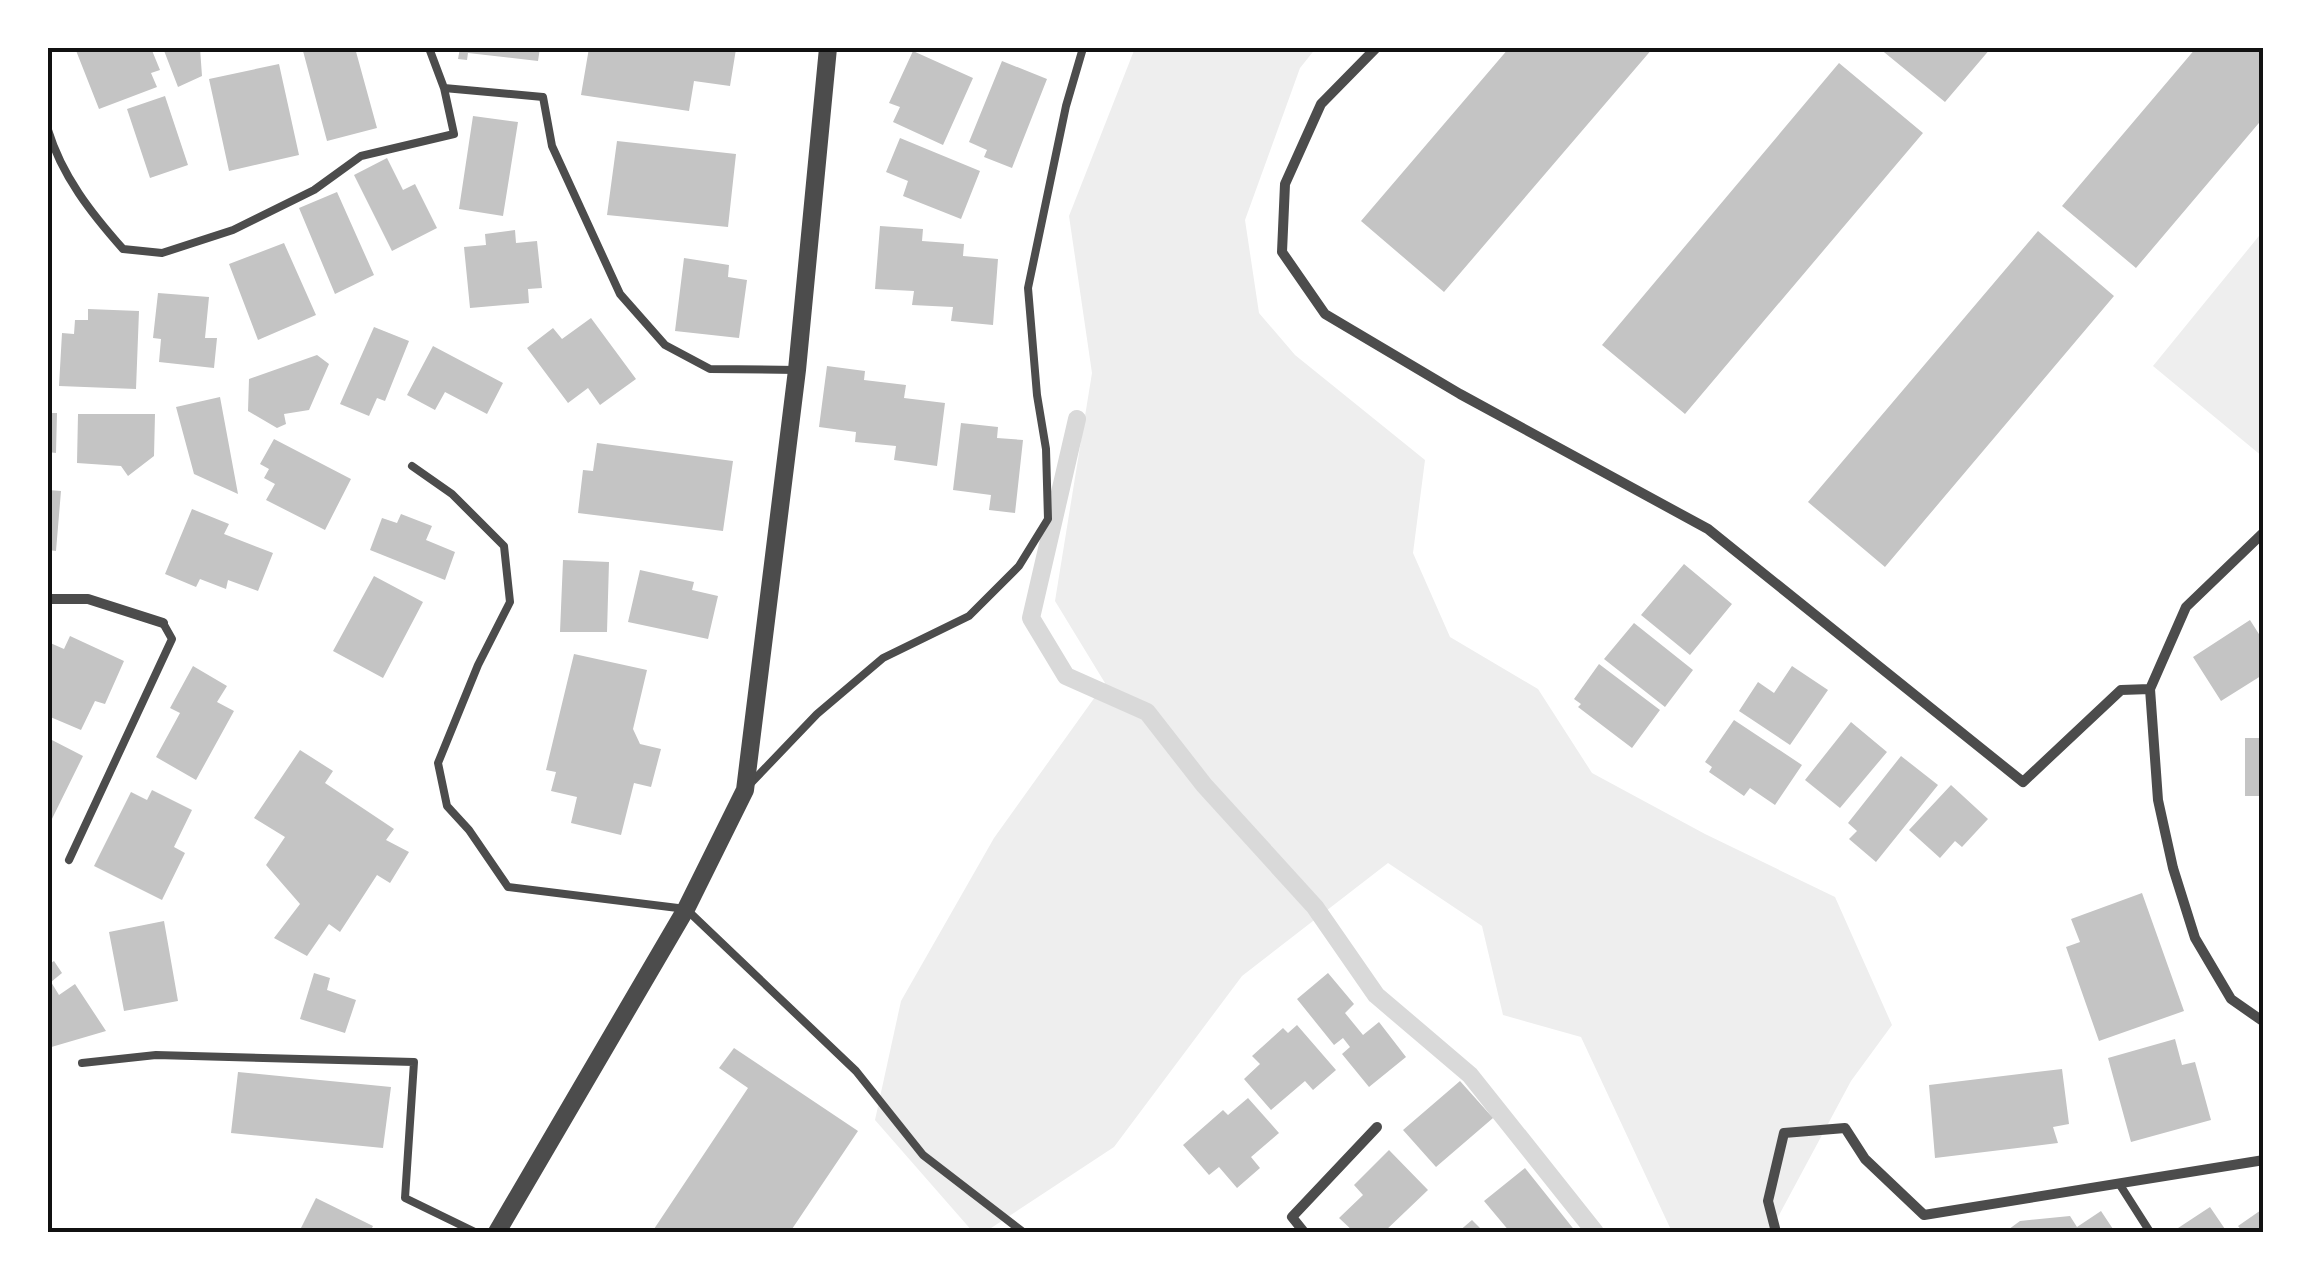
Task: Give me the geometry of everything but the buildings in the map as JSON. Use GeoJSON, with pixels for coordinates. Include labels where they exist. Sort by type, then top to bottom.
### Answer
{"type":"FeatureCollection","features":[{"type":"Feature","properties":{"kind":"street"},"geometry":{"type":"LineString","coordinates":[[498,1232],[686,909],[745,790],[797,370],[828,48]]}},
{"type":"Feature","properties":{"kind":"street"},"geometry":{"type":"LineString","coordinates":[[1376,48],[1321,104],[1285,184],[1282,252],[1325,314],[1460,394],[1708,530],[2022,782],[2121,690],[2150,690]]}},
{"type":"Feature","properties":{"kind":"street"},"geometry":{"type":"LineString","coordinates":[[2264,532],[2186,607],[2150,690],[2158,800],[2172,868],[2195,938],[2231,999],[2264,1022]]}},
{"type":"Feature","properties":{"kind":"street"},"geometry":{"type":"LineString","coordinates":[[48,599],[88,599],[163,623]]}},
{"type":"Feature","properties":{"kind":"street"},"geometry":{"type":"LineString","coordinates":[[1304,1232],[1292,1217],[1377,1126]]}},
{"type":"Feature","properties":{"kind":"street"},"geometry":{"type":"LineString","coordinates":[[1776,1232],[1768,1202],[1784,1133],[1844,1128],[1865,1160],[1924,1214],[2264,1160]]}},
{"type":"Feature","properties":{"kind":"lane"},"geometry":{"type":"LineString","coordinates":[[48,130],[54,150],[87,209],[123,249],[162,253],[249,222],[314,190],[362,156],[454,134],[444,88],[429,48]]}},
{"type":"Feature","properties":{"kind":"lane"},"geometry":{"type":"LineString","coordinates":[[745,790],[817,714],[883,658],[969,616],[1019,566],[1048,519],[1046,449],[1037,396],[1028,288],[1066,106],[1083,48]]}},
{"type":"Feature","properties":{"kind":"lane"},"geometry":{"type":"LineString","coordinates":[[444,88],[543,97],[552,146],[620,294],[665,345],[710,369],[797,370]]}},
{"type":"Feature","properties":{"kind":"lane"},"geometry":{"type":"LineString","coordinates":[[412,466],[452,494],[504,546],[510,602],[478,665],[438,763],[447,806],[469,830],[508,887],[686,909],[856,1070],[922,1155],[1023,1232]]}},
{"type":"Feature","properties":{"kind":"lane"},"geometry":{"type":"LineString","coordinates":[[69,860],[172,639],[163,623]]}},
{"type":"Feature","properties":{"kind":"lane"},"geometry":{"type":"LineString","coordinates":[[82,1063],[156,1056],[414,1062],[405,1198],[475,1232]]}},
{"type":"Feature","properties":{"kind":"lane"},"geometry":{"type":"LineString","coordinates":[[2120,1185],[2150,1232]]}},
{"type":"Feature","properties":{"kind":"shaded area"},"geometry":{"type":"Polygon","coordinates":[[[1135,48],[1316,48],[1300,68],[1245,220],[1259,313],[1295,355],[1425,460],[1413,553],[1450,637],[1538,689],[1592,773],[1835,897],[1892,1025],[1851,1081],[1770,1232],[1672,1232],[1581,1037],[1503,1015],[1482,926],[1388,863],[1242,976],[1114,1147],[985,1232],[973,1232],[875,1120],[901,1001],[994,838],[1105,683],[1055,601],[1092,373],[1069,216],[1135,48]]]}},
{"type":"Feature","properties":{"kind":"shaded area"},"geometry":{"type":"Polygon","coordinates":[[[2263,231],[2263,457],[2153,366],[2263,231]]]}},
{"type":"Feature","properties":{"kind":"waterway"},"geometry":{"type":"LineString","coordinates":[[1077,419],[1031,618],[1066,676],[1147,712],[1204,785],[1315,907],[1376,995],[1470,1075],[1595,1232]]}}]}
